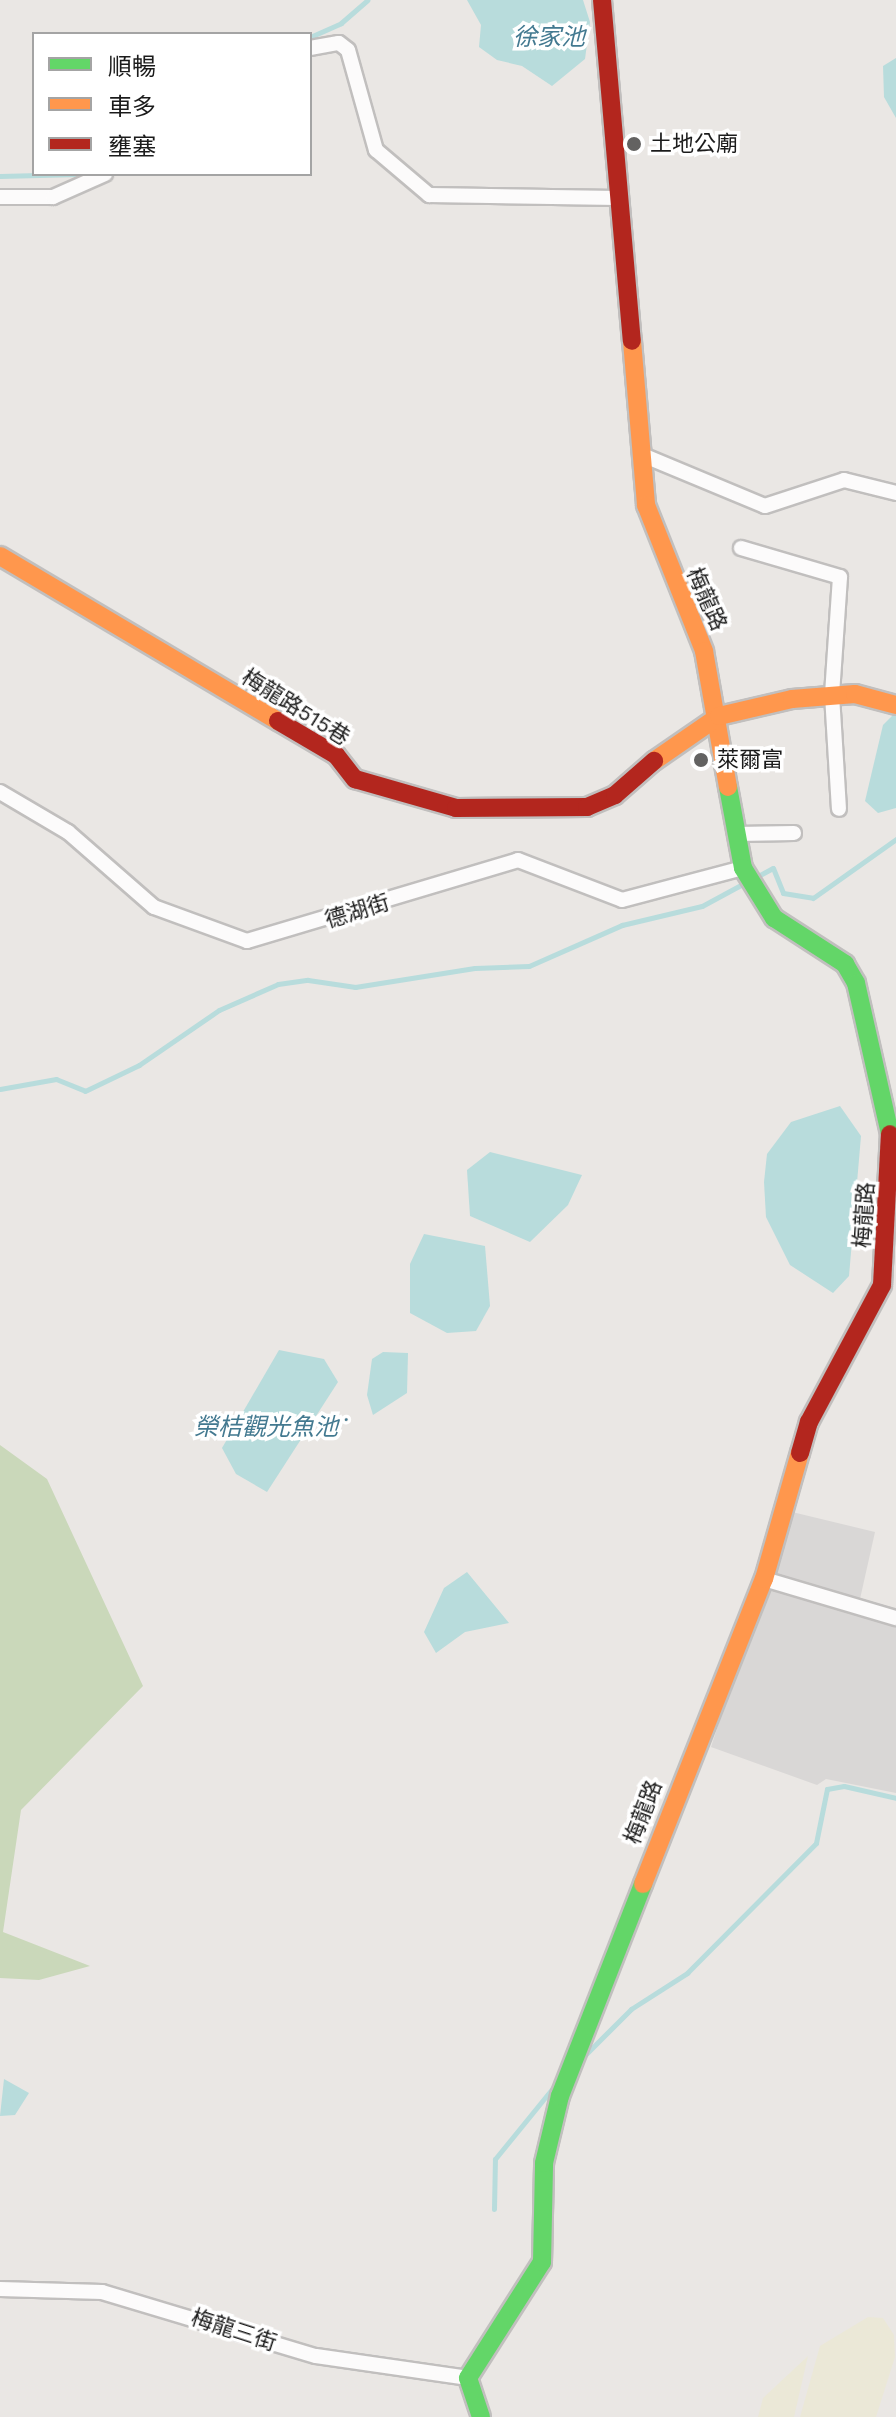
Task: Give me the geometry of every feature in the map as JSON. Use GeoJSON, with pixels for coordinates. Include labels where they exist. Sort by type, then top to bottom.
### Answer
{"type":"FeatureCollection","features":[{"type":"Feature","properties":{"kind":"street","name":"梅龍路"},"geometry":{"type":"LineString","coordinates":[[468,2378],[542,2262],[544,2163],[562,2090],[764,1579],[809,1422],[882,1285],[892,1141],[856,983],[845,964],[774,918],[753,892],[743,869],[719,716],[704,651],[646,505],[602,0]]}},
{"type":"Feature","properties":{"kind":"street"},"geometry":{"type":"LineString","coordinates":[[312,48],[339,43],[348,50],[376,150],[429,195],[617,198]]}},
{"type":"Feature","properties":{"kind":"street"},"geometry":{"type":"LineString","coordinates":[[0,197],[53,197],[100,176]]}},
{"type":"Feature","properties":{"kind":"street"},"geometry":{"type":"LineString","coordinates":[[640,454],[765,506],[844,480],[896,493]]}},
{"type":"Feature","properties":{"kind":"street"},"geometry":{"type":"LineString","coordinates":[[741,548],[840,577],[832,695],[839,809]]}},
{"type":"Feature","properties":{"kind":"street","name":"梅龍路515巷"},"geometry":{"type":"LineString","coordinates":[[0,556],[336,755],[355,779],[456,808],[587,807],[615,795],[679,740],[719,716],[832,695],[855,694],[896,704]]}},
{"type":"Feature","properties":{"kind":"street","name":"德湖街"},"geometry":{"type":"LineString","coordinates":[[0,792],[68,832],[154,907],[247,941],[518,860],[622,900],[743,869]]}},
{"type":"Feature","properties":{"kind":"street"},"geometry":{"type":"LineString","coordinates":[[737,834],[794,833]]}},
{"type":"Feature","properties":{"kind":"street"},"geometry":{"type":"LineString","coordinates":[[764,1579],[896,1618]]}},
{"type":"Feature","properties":{"kind":"street","name":"梅龍三街"},"geometry":{"type":"LineString","coordinates":[[0,2289],[102,2292],[316,2356],[468,2378]]}},
{"type":"Feature","properties":{"kind":"street"},"geometry":{"type":"LineString","coordinates":[[468,2378],[481,2417]]}},
{"type":"Feature","properties":{"kind":"shaded area"},"geometry":{"type":"Polygon","coordinates":[[[788,1511],[875,1532],[860,1599],[896,1608],[896,1793],[826,1779],[817,1785],[711,1747],[788,1511]]]}},
{"type":"Feature","properties":{"kind":"shaded area"},"geometry":{"type":"Polygon","coordinates":[[[868,2317],[883,2318],[894,2335],[895,2357],[876,2417],[800,2417],[820,2346],[868,2317]]]}},
{"type":"Feature","properties":{"kind":"shaded area"},"geometry":{"type":"Polygon","coordinates":[[[808,2356],[794,2417],[758,2417],[763,2398],[808,2356]]]}},
{"type":"Feature","properties":{"kind":"green space"},"geometry":{"type":"Polygon","coordinates":[[[0,1445],[47,1479],[143,1686],[21,1810],[3,1932],[90,1966],[39,1980],[0,1978],[0,1445]]]}},
{"type":"Feature","properties":{"kind":"water","name":"徐家池"},"geometry":{"type":"Polygon","coordinates":[[[467,0],[583,0],[590,22],[585,59],[552,86],[522,66],[497,60],[479,47],[481,25],[467,0]]]}},
{"type":"Feature","properties":{"kind":"water"},"geometry":{"type":"Polygon","coordinates":[[[896,58],[896,118],[884,97],[883,66],[896,58]]]}},
{"type":"Feature","properties":{"kind":"water"},"geometry":{"type":"Polygon","coordinates":[[[896,712],[896,808],[878,813],[865,801],[883,725],[896,712]]]}},
{"type":"Feature","properties":{"kind":"water"},"geometry":{"type":"Polygon","coordinates":[[[840,1106],[861,1136],[849,1276],[833,1293],[790,1265],[766,1217],[764,1182],[767,1154],[791,1122],[840,1106]]]}},
{"type":"Feature","properties":{"kind":"water"},"geometry":{"type":"Polygon","coordinates":[[[490,1152],[582,1175],[568,1205],[530,1242],[470,1216],[467,1170],[490,1152]]]}},
{"type":"Feature","properties":{"kind":"water"},"geometry":{"type":"Polygon","coordinates":[[[424,1234],[485,1246],[490,1306],[476,1331],[447,1333],[410,1313],[410,1264],[424,1234]]]}},
{"type":"Feature","properties":{"kind":"water","name":"榮桔觀光魚池˙"},"geometry":{"type":"Polygon","coordinates":[[[279,1350],[324,1359],[338,1382],[267,1492],[236,1474],[222,1448],[279,1350]]]}},
{"type":"Feature","properties":{"kind":"water"},"geometry":{"type":"Polygon","coordinates":[[[383,1352],[408,1353],[407,1393],[373,1415],[367,1395],[372,1359],[383,1352]]]}},
{"type":"Feature","properties":{"kind":"water"},"geometry":{"type":"Polygon","coordinates":[[[467,1572],[509,1623],[465,1632],[436,1653],[424,1632],[444,1588],[467,1572]]]}},
{"type":"Feature","properties":{"kind":"water"},"geometry":{"type":"Polygon","coordinates":[[[4,2079],[29,2093],[15,2115],[0,2116],[4,2079]]]}},
{"type":"Feature","properties":{"kind":"waterway"},"geometry":{"type":"LineString","coordinates":[[312,36],[341,23],[367,0]]}},
{"type":"Feature","properties":{"kind":"waterway"},"geometry":{"type":"LineString","coordinates":[[0,176],[32,175]]}},
{"type":"Feature","properties":{"kind":"waterway"},"geometry":{"type":"LineString","coordinates":[[756,877],[773,868],[783,893],[813,898],[896,839]]}},
{"type":"Feature","properties":{"kind":"waterway"},"geometry":{"type":"LineString","coordinates":[[0,1089],[56,1079],[85,1091],[139,1065],[219,1010],[278,984],[308,980],[355,987],[475,968],[529,966],[622,925],[702,906],[748,881]]}},
{"type":"Feature","properties":{"kind":"waterway"},"geometry":{"type":"LineString","coordinates":[[583,2057],[631,2009],[687,1973],[816,1843],[827,1789],[844,1786],[896,1798]]}},
{"type":"Feature","properties":{"kind":"waterway"},"geometry":{"type":"LineString","coordinates":[[494,2209],[495,2159],[556,2084]]}},
{"type":"Feature","properties":{"kind":"traffic: fast"},"geometry":{"type":"LineString","coordinates":[[728,787],[743,868],[774,918],[845,964],[856,983],[890,1134]]}},
{"type":"Feature","properties":{"kind":"traffic: fast"},"geometry":{"type":"LineString","coordinates":[[481,2417],[468,2378],[542,2262],[544,2163],[560,2096],[643,1884]]}},
{"type":"Feature","properties":{"kind":"traffic: slow"},"geometry":{"type":"LineString","coordinates":[[632,341],[646,505],[704,651],[728,787]]}},
{"type":"Feature","properties":{"kind":"traffic: slow"},"geometry":{"type":"LineString","coordinates":[[0,556],[278,721]]}},
{"type":"Feature","properties":{"kind":"traffic: slow"},"geometry":{"type":"LineString","coordinates":[[654,761],[719,716],[792,699],[855,694],[896,705]]}},
{"type":"Feature","properties":{"kind":"traffic: slow"},"geometry":{"type":"LineString","coordinates":[[643,1884],[764,1579],[800,1453]]}},
{"type":"Feature","properties":{"kind":"traffic: jam"},"geometry":{"type":"LineString","coordinates":[[602,0],[632,341]]}},
{"type":"Feature","properties":{"kind":"traffic: jam"},"geometry":{"type":"LineString","coordinates":[[278,721],[336,755],[355,779],[456,808],[587,807],[615,795],[654,761]]}},
{"type":"Feature","properties":{"kind":"traffic: jam"},"geometry":{"type":"LineString","coordinates":[[800,1453],[809,1422],[882,1285],[890,1134]]}},
{"type":"Feature","properties":{"kind":"place","name":"土地公廟"},"geometry":{"type":"Point","coordinates":[634,144]}},
{"type":"Feature","properties":{"kind":"place","name":"萊爾富"},"geometry":{"type":"Point","coordinates":[701,760]}}]}
